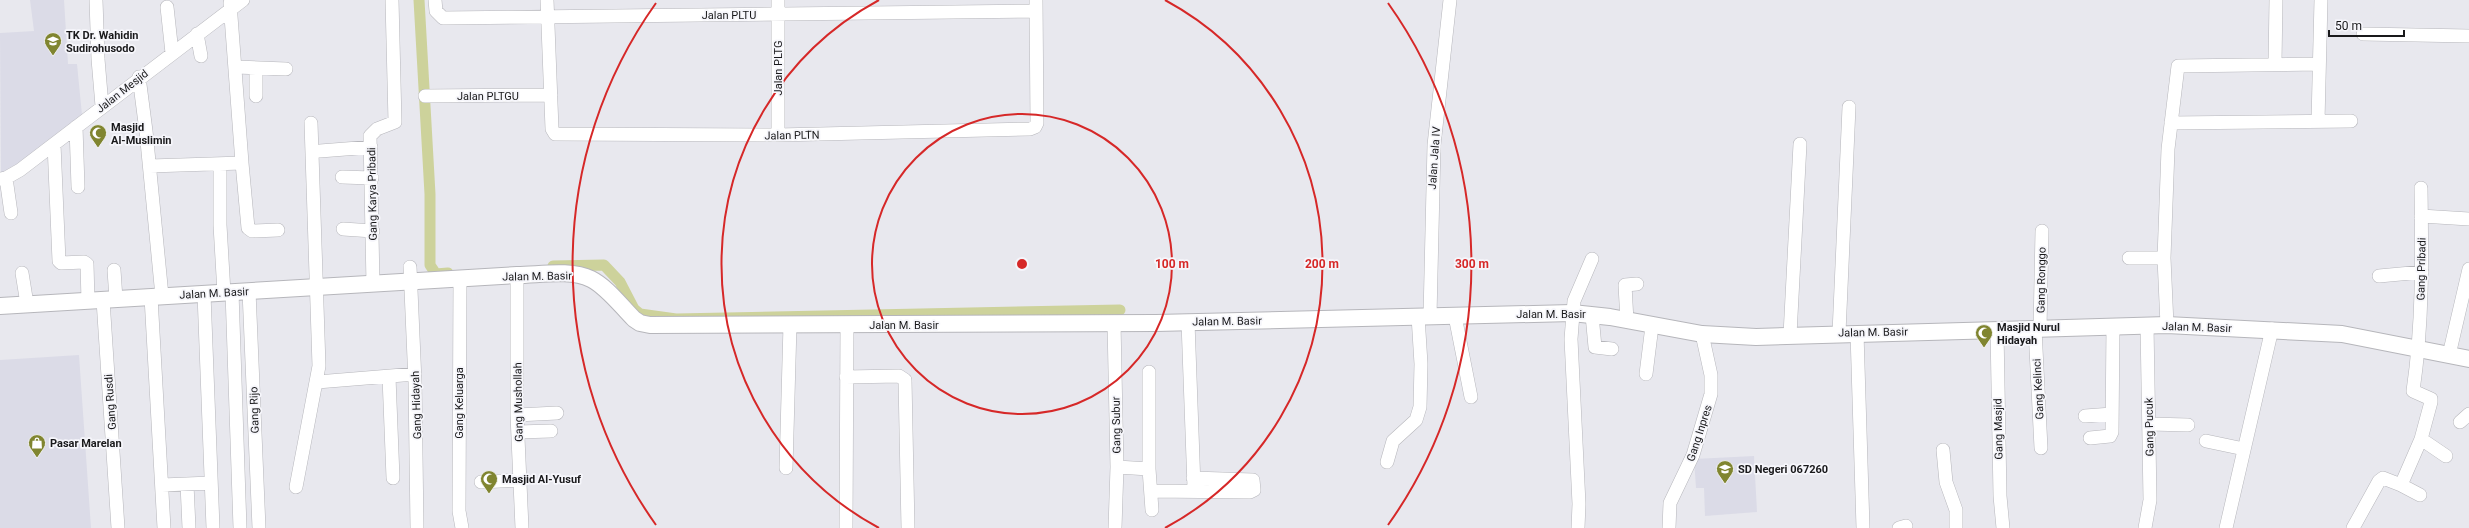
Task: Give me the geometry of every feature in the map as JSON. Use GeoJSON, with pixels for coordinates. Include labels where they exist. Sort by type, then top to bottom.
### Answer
{"type":"FeatureCollection","features":[{"type":"Feature","properties":{"kind":"main road","name":"Jalan M. Basir"},"geometry":{"type":"LineString","coordinates":[[0,306],[373,284],[410,274],[460,278],[517,275],[569,275],[589,278],[602,287],[634,319],[643,324],[846,325],[1114,323],[1572,313],[1592,314],[1702,334],[1756,337],[1839,333],[2147,325],[2272,329],[2342,334],[2469,359]]}},
{"type":"Feature","properties":{"kind":"street"},"geometry":{"type":"LineString","coordinates":[[96,0],[98,59],[102,106]]}},
{"type":"Feature","properties":{"kind":"street","name":"Jalan Mesjid"},"geometry":{"type":"LineString","coordinates":[[3,179],[54,144],[139,77],[197,34],[230,4],[243,0]]}},
{"type":"Feature","properties":{"kind":"street","name":"Gang Karya Pribadi"},"geometry":{"type":"LineString","coordinates":[[373,284],[371,133],[396,122],[392,0]]}},
{"type":"Feature","properties":{"kind":"street","name":"Jalan PLTU"},"geometry":{"type":"LineString","coordinates":[[435,0],[436,11],[443,18],[778,15],[1036,6]]}},
{"type":"Feature","properties":{"kind":"street","name":"Jalan PLTN"},"geometry":{"type":"LineString","coordinates":[[547,0],[552,129],[555,134],[778,135],[1030,129],[1035,127],[1037,123],[1036,6]]}},
{"type":"Feature","properties":{"kind":"street","name":"Jalan PLTG"},"geometry":{"type":"LineString","coordinates":[[778,0],[778,135]]}},
{"type":"Feature","properties":{"kind":"street","name":"Jalan Jala IV"},"geometry":{"type":"LineString","coordinates":[[1387,462],[1393,441],[1416,420],[1420,407],[1434,145],[1450,0]]}},
{"type":"Feature","properties":{"kind":"street"},"geometry":{"type":"LineString","coordinates":[[2275,63],[2276,0]]}},
{"type":"Feature","properties":{"kind":"street"},"geometry":{"type":"LineString","coordinates":[[2318,121],[2321,0]]}},
{"type":"Feature","properties":{"kind":"street"},"geometry":{"type":"LineString","coordinates":[[230,4],[248,228],[252,231],[278,230]]}},
{"type":"Feature","properties":{"kind":"street"},"geometry":{"type":"LineString","coordinates":[[167,7],[172,53]]}},
{"type":"Feature","properties":{"kind":"street"},"geometry":{"type":"LineString","coordinates":[[197,34],[201,56]]}},
{"type":"Feature","properties":{"kind":"street"},"geometry":{"type":"LineString","coordinates":[[2363,34],[2469,36]]}},
{"type":"Feature","properties":{"kind":"street"},"geometry":{"type":"LineString","coordinates":[[2167,325],[2164,258],[2171,123],[2178,66],[2275,63],[2319,64]]}},
{"type":"Feature","properties":{"kind":"street"},"geometry":{"type":"LineString","coordinates":[[236,67],[286,69]]}},
{"type":"Feature","properties":{"kind":"street"},"geometry":{"type":"LineString","coordinates":[[256,68],[256,96]]}},
{"type":"Feature","properties":{"kind":"street"},"geometry":{"type":"LineString","coordinates":[[139,77],[150,166],[164,528]]}},
{"type":"Feature","properties":{"kind":"street","name":"Jalan PLTGU"},"geometry":{"type":"LineString","coordinates":[[425,96],[551,95]]}},
{"type":"Feature","properties":{"kind":"street"},"geometry":{"type":"LineString","coordinates":[[1839,333],[1849,107]]}},
{"type":"Feature","properties":{"kind":"street"},"geometry":{"type":"LineString","coordinates":[[2171,123],[2351,121]]}},
{"type":"Feature","properties":{"kind":"street"},"geometry":{"type":"LineString","coordinates":[[296,487],[317,382],[319,343],[311,123]]}},
{"type":"Feature","properties":{"kind":"street"},"geometry":{"type":"LineString","coordinates":[[76,127],[78,187]]}},
{"type":"Feature","properties":{"kind":"street"},"geometry":{"type":"LineString","coordinates":[[54,144],[59,261],[61,263],[84,262],[102,300]]}},
{"type":"Feature","properties":{"kind":"street"},"geometry":{"type":"LineString","coordinates":[[1790,335],[1800,144]]}},
{"type":"Feature","properties":{"kind":"street"},"geometry":{"type":"LineString","coordinates":[[320,151],[371,147]]}},
{"type":"Feature","properties":{"kind":"street"},"geometry":{"type":"LineString","coordinates":[[150,166],[242,163]]}},
{"type":"Feature","properties":{"kind":"street"},"geometry":{"type":"LineString","coordinates":[[220,164],[220,225],[228,292],[240,528]]}},
{"type":"Feature","properties":{"kind":"street"},"geometry":{"type":"LineString","coordinates":[[342,177],[372,178]]}},
{"type":"Feature","properties":{"kind":"street"},"geometry":{"type":"LineString","coordinates":[[3,179],[11,213]]}},
{"type":"Feature","properties":{"kind":"street","name":"Gang Pribadi"},"geometry":{"type":"LineString","coordinates":[[2420,188],[2422,272],[2419,349],[2413,391],[2431,398],[2421,439]]}},
{"type":"Feature","properties":{"kind":"street"},"geometry":{"type":"LineString","coordinates":[[2421,216],[2469,219]]}},
{"type":"Feature","properties":{"kind":"street"},"geometry":{"type":"LineString","coordinates":[[343,229],[373,231]]}},
{"type":"Feature","properties":{"kind":"street","name":"Gang Ronggo"},"geometry":{"type":"LineString","coordinates":[[2038,329],[2042,230]]}},
{"type":"Feature","properties":{"kind":"street"},"geometry":{"type":"LineString","coordinates":[[2128,258],[2164,258]]}},
{"type":"Feature","properties":{"kind":"street"},"geometry":{"type":"LineString","coordinates":[[1578,528],[1579,504],[1571,339],[1572,313],[1574,301],[1592,259]]}},
{"type":"Feature","properties":{"kind":"street"},"geometry":{"type":"LineString","coordinates":[[2449,355],[2469,269]]}},
{"type":"Feature","properties":{"kind":"street"},"geometry":{"type":"LineString","coordinates":[[102,300],[114,270]]}},
{"type":"Feature","properties":{"kind":"street"},"geometry":{"type":"LineString","coordinates":[[2379,276],[2422,272]]}},
{"type":"Feature","properties":{"kind":"street"},"geometry":{"type":"LineString","coordinates":[[22,273],[27,304]]}},
{"type":"Feature","properties":{"kind":"street","name":"Gang Hidayah"},"geometry":{"type":"LineString","coordinates":[[410,274],[415,374],[417,528]]}},
{"type":"Feature","properties":{"kind":"street","name":"Gang Mushollah"},"geometry":{"type":"LineString","coordinates":[[517,275],[517,415],[522,528]]}},
{"type":"Feature","properties":{"kind":"street","name":"Gang Keluarga"},"geometry":{"type":"LineString","coordinates":[[460,278],[459,511],[462,528]]}},
{"type":"Feature","properties":{"kind":"street"},"geometry":{"type":"LineString","coordinates":[[1627,321],[1625,285],[1637,284]]}},
{"type":"Feature","properties":{"kind":"street","name":"Gang Rijo"},"geometry":{"type":"LineString","coordinates":[[249,291],[259,528]]}},
{"type":"Feature","properties":{"kind":"street"},"geometry":{"type":"LineString","coordinates":[[204,294],[213,528]]}},
{"type":"Feature","properties":{"kind":"street","name":"Gang Rusdi"},"geometry":{"type":"LineString","coordinates":[[102,300],[118,528]]}},
{"type":"Feature","properties":{"kind":"street"},"geometry":{"type":"LineString","coordinates":[[1592,314],[1596,347],[1612,349]]}},
{"type":"Feature","properties":{"kind":"street"},"geometry":{"type":"LineString","coordinates":[[1455,316],[1470,397]]}},
{"type":"Feature","properties":{"kind":"street"},"geometry":{"type":"LineString","coordinates":[[1188,322],[1194,492]]}},
{"type":"Feature","properties":{"kind":"street","name":"Gang Subur"},"geometry":{"type":"LineString","coordinates":[[1114,323],[1117,467],[1115,528]]}},
{"type":"Feature","properties":{"kind":"street"},"geometry":{"type":"LineString","coordinates":[[786,468],[790,324]]}},
{"type":"Feature","properties":{"kind":"street"},"geometry":{"type":"LineString","coordinates":[[846,325],[846,528]]}},
{"type":"Feature","properties":{"kind":"street","name":"Gang Pucuk"},"geometry":{"type":"LineString","coordinates":[[2145,528],[2150,500],[2150,424],[2147,325]]}},
{"type":"Feature","properties":{"kind":"street"},"geometry":{"type":"LineString","coordinates":[[1646,374],[1652,326]]}},
{"type":"Feature","properties":{"kind":"street"},"geometry":{"type":"LineString","coordinates":[[2090,438],[2110,436],[2112,414],[2113,326]]}},
{"type":"Feature","properties":{"kind":"street","name":"Gang Kelinci"},"geometry":{"type":"LineString","coordinates":[[2038,329],[2041,448]]}},
{"type":"Feature","properties":{"kind":"street"},"geometry":{"type":"LineString","coordinates":[[2226,528],[2272,329]]}},
{"type":"Feature","properties":{"kind":"street","name":"Gang Masjid"},"geometry":{"type":"LineString","coordinates":[[1997,330],[2000,496],[2003,528]]}},
{"type":"Feature","properties":{"kind":"street"},"geometry":{"type":"LineString","coordinates":[[1857,333],[1863,528]]}},
{"type":"Feature","properties":{"kind":"street","name":"Gang Inpres"},"geometry":{"type":"LineString","coordinates":[[1670,528],[1670,503],[1693,455],[1711,394],[1711,374],[1702,334]]}},
{"type":"Feature","properties":{"kind":"street"},"geometry":{"type":"LineString","coordinates":[[1148,372],[1149,469],[1152,510]]}},
{"type":"Feature","properties":{"kind":"street"},"geometry":{"type":"LineString","coordinates":[[317,382],[415,374]]}},
{"type":"Feature","properties":{"kind":"street"},"geometry":{"type":"LineString","coordinates":[[846,377],[899,376],[905,380],[908,528]]}},
{"type":"Feature","properties":{"kind":"street"},"geometry":{"type":"LineString","coordinates":[[390,377],[393,478]]}},
{"type":"Feature","properties":{"kind":"street"},"geometry":{"type":"LineString","coordinates":[[517,415],[557,413]]}},
{"type":"Feature","properties":{"kind":"street"},"geometry":{"type":"LineString","coordinates":[[2085,416],[2112,414]]}},
{"type":"Feature","properties":{"kind":"street"},"geometry":{"type":"LineString","coordinates":[[2150,424],[2188,425]]}},
{"type":"Feature","properties":{"kind":"street"},"geometry":{"type":"LineString","coordinates":[[518,432],[551,431]]}},
{"type":"Feature","properties":{"kind":"street"},"geometry":{"type":"LineString","coordinates":[[2401,485],[2421,439],[2446,456]]}},
{"type":"Feature","properties":{"kind":"street"},"geometry":{"type":"LineString","coordinates":[[2206,441],[2244,450]]}},
{"type":"Feature","properties":{"kind":"street"},"geometry":{"type":"LineString","coordinates":[[1943,450],[1946,482],[1956,510],[1956,528]]}},
{"type":"Feature","properties":{"kind":"street"},"geometry":{"type":"LineString","coordinates":[[1117,467],[1149,469]]}},
{"type":"Feature","properties":{"kind":"street"},"geometry":{"type":"LineString","coordinates":[[1151,491],[1253,492],[1254,482],[1248,479],[1193,478]]}},
{"type":"Feature","properties":{"kind":"street"},"geometry":{"type":"LineString","coordinates":[[2353,528],[2379,481],[2383,478],[2420,495]]}},
{"type":"Feature","properties":{"kind":"street"},"geometry":{"type":"LineString","coordinates":[[481,482],[520,480]]}},
{"type":"Feature","properties":{"kind":"street"},"geometry":{"type":"LineString","coordinates":[[162,485],[211,483]]}},
{"type":"Feature","properties":{"kind":"street"},"geometry":{"type":"LineString","coordinates":[[187,484],[189,528]]}},
{"type":"Feature","properties":{"kind":"shaded area"},"geometry":{"type":"Polygon","coordinates":[[[30,0],[64,0],[68,64],[77,64],[82,115],[11,169],[1,173],[0,33],[34,31],[30,0]]]}},
{"type":"Feature","properties":{"kind":"shaded area"},"geometry":{"type":"Polygon","coordinates":[[[79,355],[91,528],[0,528],[0,360],[79,355]]]}},
{"type":"Feature","properties":{"kind":"shaded area","name":"SD Negeri 067260"},"geometry":{"type":"Polygon","coordinates":[[[1754,456],[1757,512],[1705,516],[1704,488],[1696,488],[1694,459],[1754,456]]]}},
{"type":"Feature","properties":{"kind":"waterway"},"geometry":{"type":"LineString","coordinates":[[419,0],[430,194],[430,265],[436,274],[448,273]]}},
{"type":"Feature","properties":{"kind":"waterway"},"geometry":{"type":"LineString","coordinates":[[553,266],[604,265],[620,282],[634,309],[640,314],[676,319],[1120,310]]}},
{"type":"Feature","properties":{"kind":"place","name":"TK Dr. Wahidin Sudirohusodo"},"geometry":{"type":"Point","coordinates":[53,56]}},
{"type":"Feature","properties":{"kind":"place","name":"Masjid Al-Muslimin"},"geometry":{"type":"Point","coordinates":[98,148]}},
{"type":"Feature","properties":{"kind":"place","name":"Masjid Nurul Hidayah"},"geometry":{"type":"Point","coordinates":[1984,348]}},
{"type":"Feature","properties":{"kind":"place","name":"Pasar Marelan"},"geometry":{"type":"Point","coordinates":[37,458]}},
{"type":"Feature","properties":{"kind":"place","name":"SD Negeri 067260"},"geometry":{"type":"Point","coordinates":[1725,484]}},
{"type":"Feature","properties":{"kind":"place","name":"Masjid Al-Yusuf"},"geometry":{"type":"Point","coordinates":[489,494]}}]}
